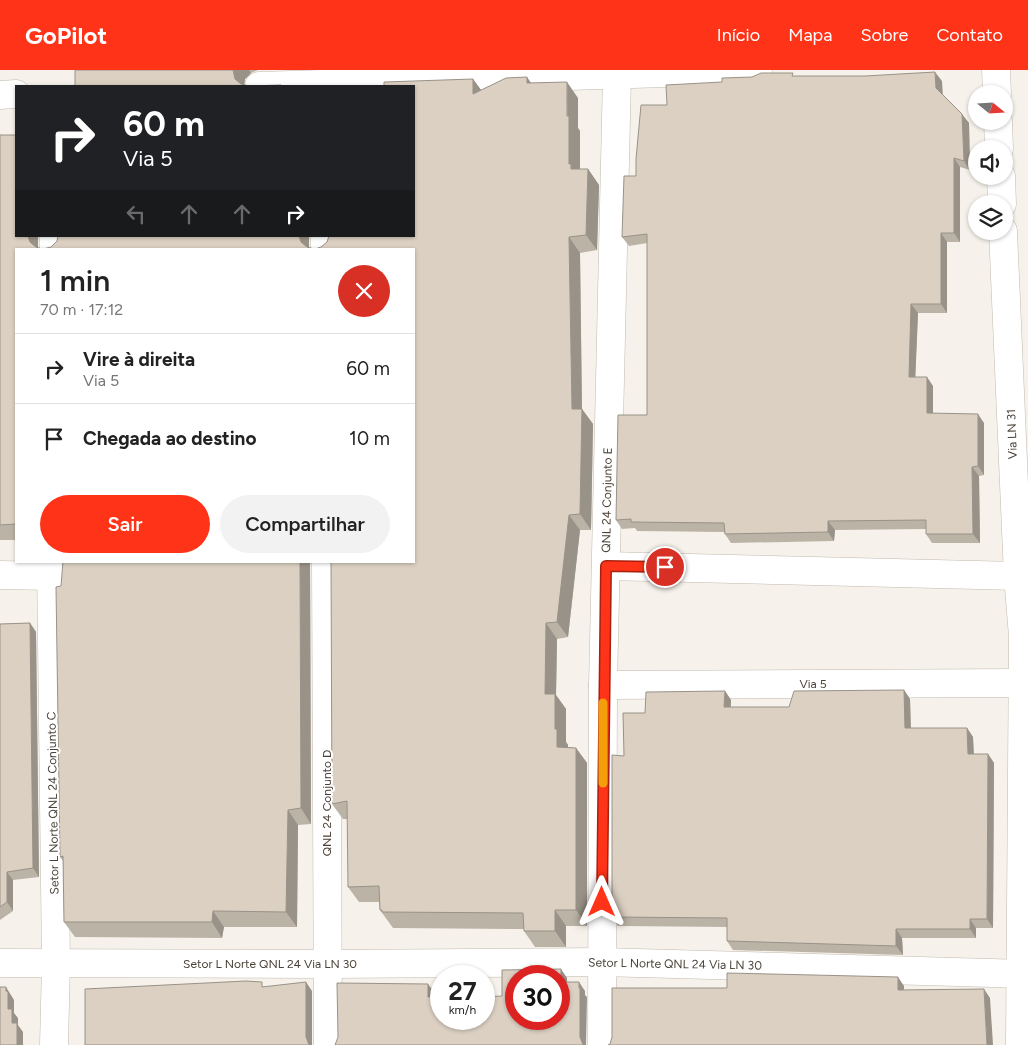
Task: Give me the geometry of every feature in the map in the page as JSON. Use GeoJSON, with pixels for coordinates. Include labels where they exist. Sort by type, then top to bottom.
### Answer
{"type":"FeatureCollection","features":[{"type":"Feature","properties":{"kind":"street"},"geometry":{"type":"LineString","coordinates":[[324,85],[758,70]]}},
{"type":"Feature","properties":{"kind":"street"},"geometry":{"type":"LineString","coordinates":[[996,70],[997,85]]}},
{"type":"Feature","properties":{"kind":"street","name":"QNL 24 Conjunto E"},"geometry":{"type":"LineString","coordinates":[[602,1045],[603,685],[617,75]]}},
{"type":"Feature","properties":{"kind":"street"},"geometry":{"type":"LineString","coordinates":[[0,95],[15,94]]}},
{"type":"Feature","properties":{"kind":"street","name":"Via LN 31"},"geometry":{"type":"LineString","coordinates":[[1003,240],[1018,576],[1025,636],[1024,974],[1020,1045]]}},
{"type":"Feature","properties":{"kind":"street","name":"QNL 24 Conjunto D"},"geometry":{"type":"LineString","coordinates":[[326,563],[328,1045]]}},
{"type":"Feature","properties":{"kind":"street"},"geometry":{"type":"LineString","coordinates":[[606,566],[1018,576]]}},
{"type":"Feature","properties":{"kind":"street"},"geometry":{"type":"LineString","coordinates":[[0,576],[50,569]]}},
{"type":"Feature","properties":{"kind":"street","name":"Setor L Norte QNL 24 Conjunto C"},"geometry":{"type":"LineString","coordinates":[[50,569],[56,964],[54,1045]]}},
{"type":"Feature","properties":{"kind":"street","name":"Via 5"},"geometry":{"type":"LineString","coordinates":[[603,685],[1024,683]]}},
{"type":"Feature","properties":{"kind":"street","name":"Setor L Norte QNL 24 Via LN 30"},"geometry":{"type":"LineString","coordinates":[[0,963],[328,964],[601,962],[1024,974]]}},
{"type":"Feature","properties":{"kind":"building"},"geometry":{"type":"Polygon","coordinates":[[[75,70],[233,70],[235,79],[245,85],[75,85],[75,70]]]}},
{"type":"Feature","properties":{"kind":"building"},"geometry":{"type":"Polygon","coordinates":[[[935,72],[936,88],[962,114],[964,161],[954,158],[954,233],[941,233],[941,304],[911,304],[909,377],[927,377],[927,413],[978,414],[978,466],[972,467],[973,534],[926,534],[926,520],[828,521],[828,532],[725,534],[724,523],[631,522],[631,519],[616,520],[618,415],[647,415],[647,234],[622,237],[624,176],[636,176],[641,105],[667,105],[666,85],[722,82],[722,78],[752,77],[761,73],[793,73],[792,76],[865,76],[935,72]]]}},
{"type":"Feature","properties":{"kind":"building"},"geometry":{"type":"Polygon","coordinates":[[[527,77],[527,83],[567,82],[569,164],[571,164],[571,169],[588,169],[586,235],[569,237],[572,409],[582,409],[580,514],[569,515],[557,622],[546,623],[545,694],[555,694],[557,747],[576,748],[576,910],[555,910],[555,931],[524,931],[523,913],[382,912],[380,910],[379,886],[348,887],[347,801],[332,804],[331,563],[415,563],[415,248],[318,248],[327,242],[329,237],[415,237],[415,85],[384,85],[384,82],[473,79],[473,94],[506,78],[527,77]]]}},
{"type":"Feature","properties":{"kind":"building"},"geometry":{"type":"Polygon","coordinates":[[[0,135],[15,135],[15,237],[28,237],[30,242],[39,248],[15,248],[15,524],[0,525],[0,135]]]}},
{"type":"Feature","properties":{"kind":"building"},"geometry":{"type":"Polygon","coordinates":[[[58,237],[299,237],[301,242],[310,248],[47,248],[57,241],[58,237]]]}},
{"type":"Feature","properties":{"kind":"building"},"geometry":{"type":"Polygon","coordinates":[[[63,563],[300,563],[301,808],[288,810],[286,912],[213,911],[212,922],[64,922],[63,856],[60,857],[56,587],[61,586],[63,563]]]}},
{"type":"Feature","properties":{"kind":"building"},"geometry":{"type":"Polygon","coordinates":[[[30,623],[33,868],[7,872],[7,902],[0,907],[0,624],[30,623]]]}},
{"type":"Feature","properties":{"kind":"building"},"geometry":{"type":"Polygon","coordinates":[[[904,690],[905,728],[967,728],[968,754],[988,754],[987,919],[970,919],[970,929],[896,929],[896,946],[727,941],[727,918],[612,917],[612,755],[624,756],[623,713],[645,713],[646,692],[725,691],[724,707],[789,707],[794,691],[904,690]]]}},
{"type":"Feature","properties":{"kind":"building"},"geometry":{"type":"Polygon","coordinates":[[[502,970],[505,970],[505,1030],[570,1030],[570,982],[579,982],[580,1037],[583,1045],[335,1045],[338,1037],[337,983],[428,984],[430,1030],[495,1030],[495,996],[502,996],[502,970]]]}},
{"type":"Feature","properties":{"kind":"building"},"geometry":{"type":"Polygon","coordinates":[[[727,973],[898,977],[898,990],[984,989],[987,1045],[608,1045],[612,1037],[612,988],[727,988],[727,973]]]}},
{"type":"Feature","properties":{"kind":"building"},"geometry":{"type":"Polygon","coordinates":[[[246,981],[262,982],[262,987],[306,982],[306,1037],[309,1045],[85,1045],[85,989],[246,981]]]}},
{"type":"Feature","properties":{"kind":"building"},"geometry":{"type":"Polygon","coordinates":[[[0,987],[6,987],[8,992],[8,1009],[12,1009],[12,1023],[17,1023],[17,1045],[0,1045],[0,987]]]}},
{"type":"Feature","properties":{"kind":"slow traffic"},"geometry":{"type":"LineString","coordinates":[[603,703],[603,783]]}},
{"type":"Feature","properties":{"kind":"route"},"geometry":{"type":"LineString","coordinates":[[602,902],[606,566],[665,567]]}}]}
